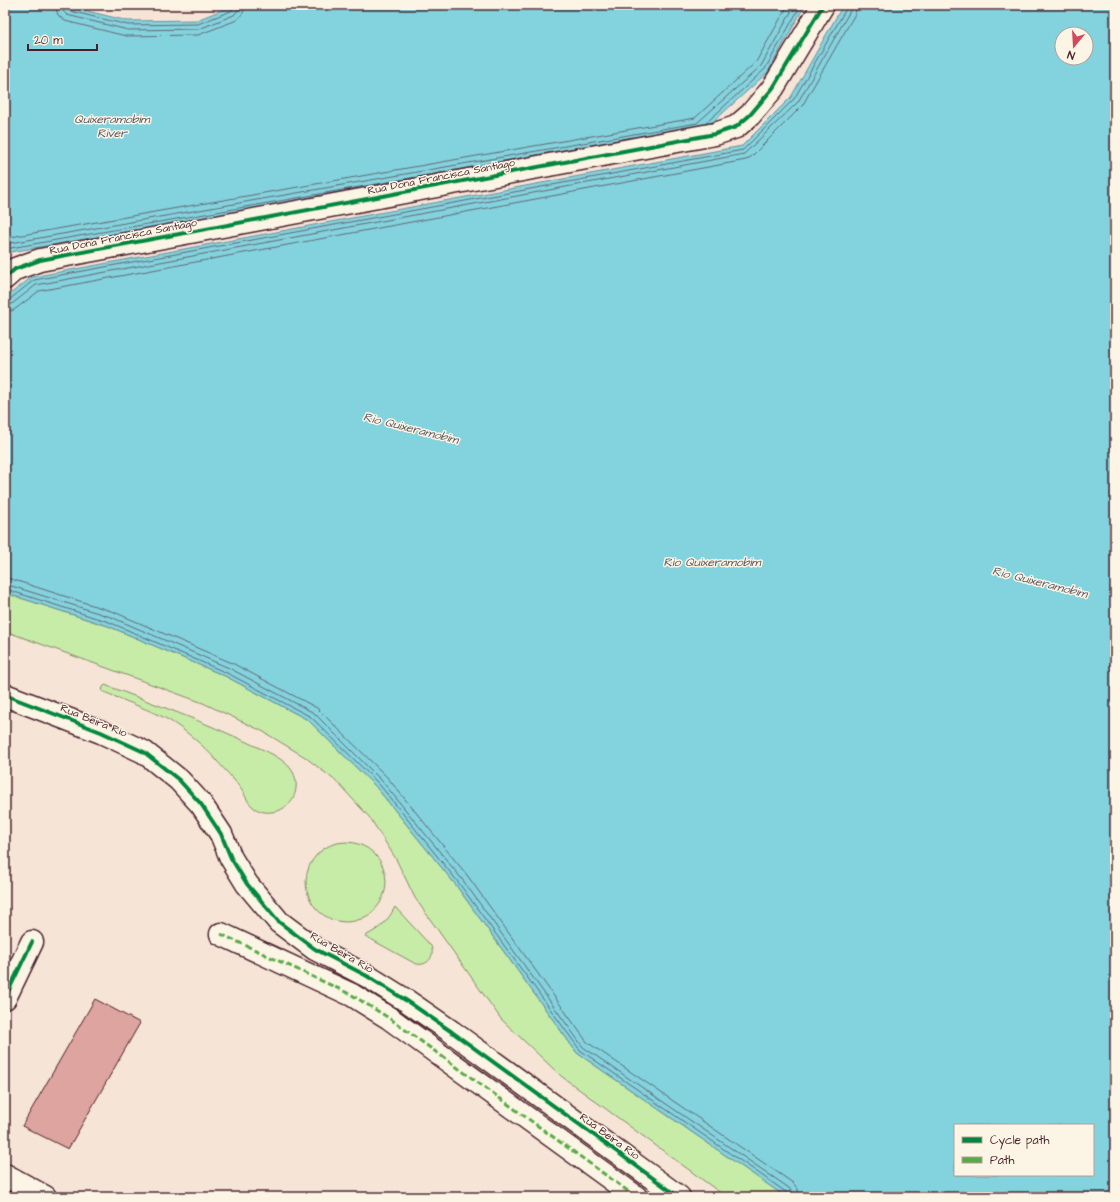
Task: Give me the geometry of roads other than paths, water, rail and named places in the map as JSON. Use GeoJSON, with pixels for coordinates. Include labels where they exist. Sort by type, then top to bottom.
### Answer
{"type":"FeatureCollection","features":[{"type":"Feature","properties":{"kind":"street","name":"Rua Dona Francisca Santiago"},"geometry":{"type":"LineString","coordinates":[[5,278],[15,269],[40,260],[715,134],[736,127],[750,115],[773,88],[823,5]]}},
{"type":"Feature","properties":{"kind":"street","name":"Rua Beira Rio"},"geometry":{"type":"LineString","coordinates":[[5,695],[101,732],[144,752],[179,780],[201,804],[221,834],[231,858],[247,884],[279,922],[315,949],[367,976],[407,1001],[679,1197]]}},
{"type":"Feature","properties":{"kind":"street"},"geometry":{"type":"LineString","coordinates":[[221,934],[352,996],[389,1018],[636,1197]]}},
{"type":"Feature","properties":{"kind":"street"},"geometry":{"type":"LineString","coordinates":[[5,998],[32,942]]}},
{"type":"Feature","properties":{"kind":"street"},"geometry":{"type":"LineString","coordinates":[[5,1175],[45,1197]]}},
{"type":"Feature","properties":{"kind":"water","name":"Quixeramobim River"},"geometry":{"type":"Polygon","coordinates":[[[5,5],[63,5],[128,21],[197,20],[234,5],[805,5],[768,72],[702,132],[5,253],[5,5]]]}},
{"type":"Feature","properties":{"kind":"water","name":"Rio Quixeramobim"},"geometry":{"type":"Polygon","coordinates":[[[843,5],[1115,5],[1115,1197],[786,1197],[577,1053],[455,884],[376,787],[308,720],[225,676],[108,626],[5,593],[5,298],[32,277],[742,146],[791,97],[843,5]]]}}]}
